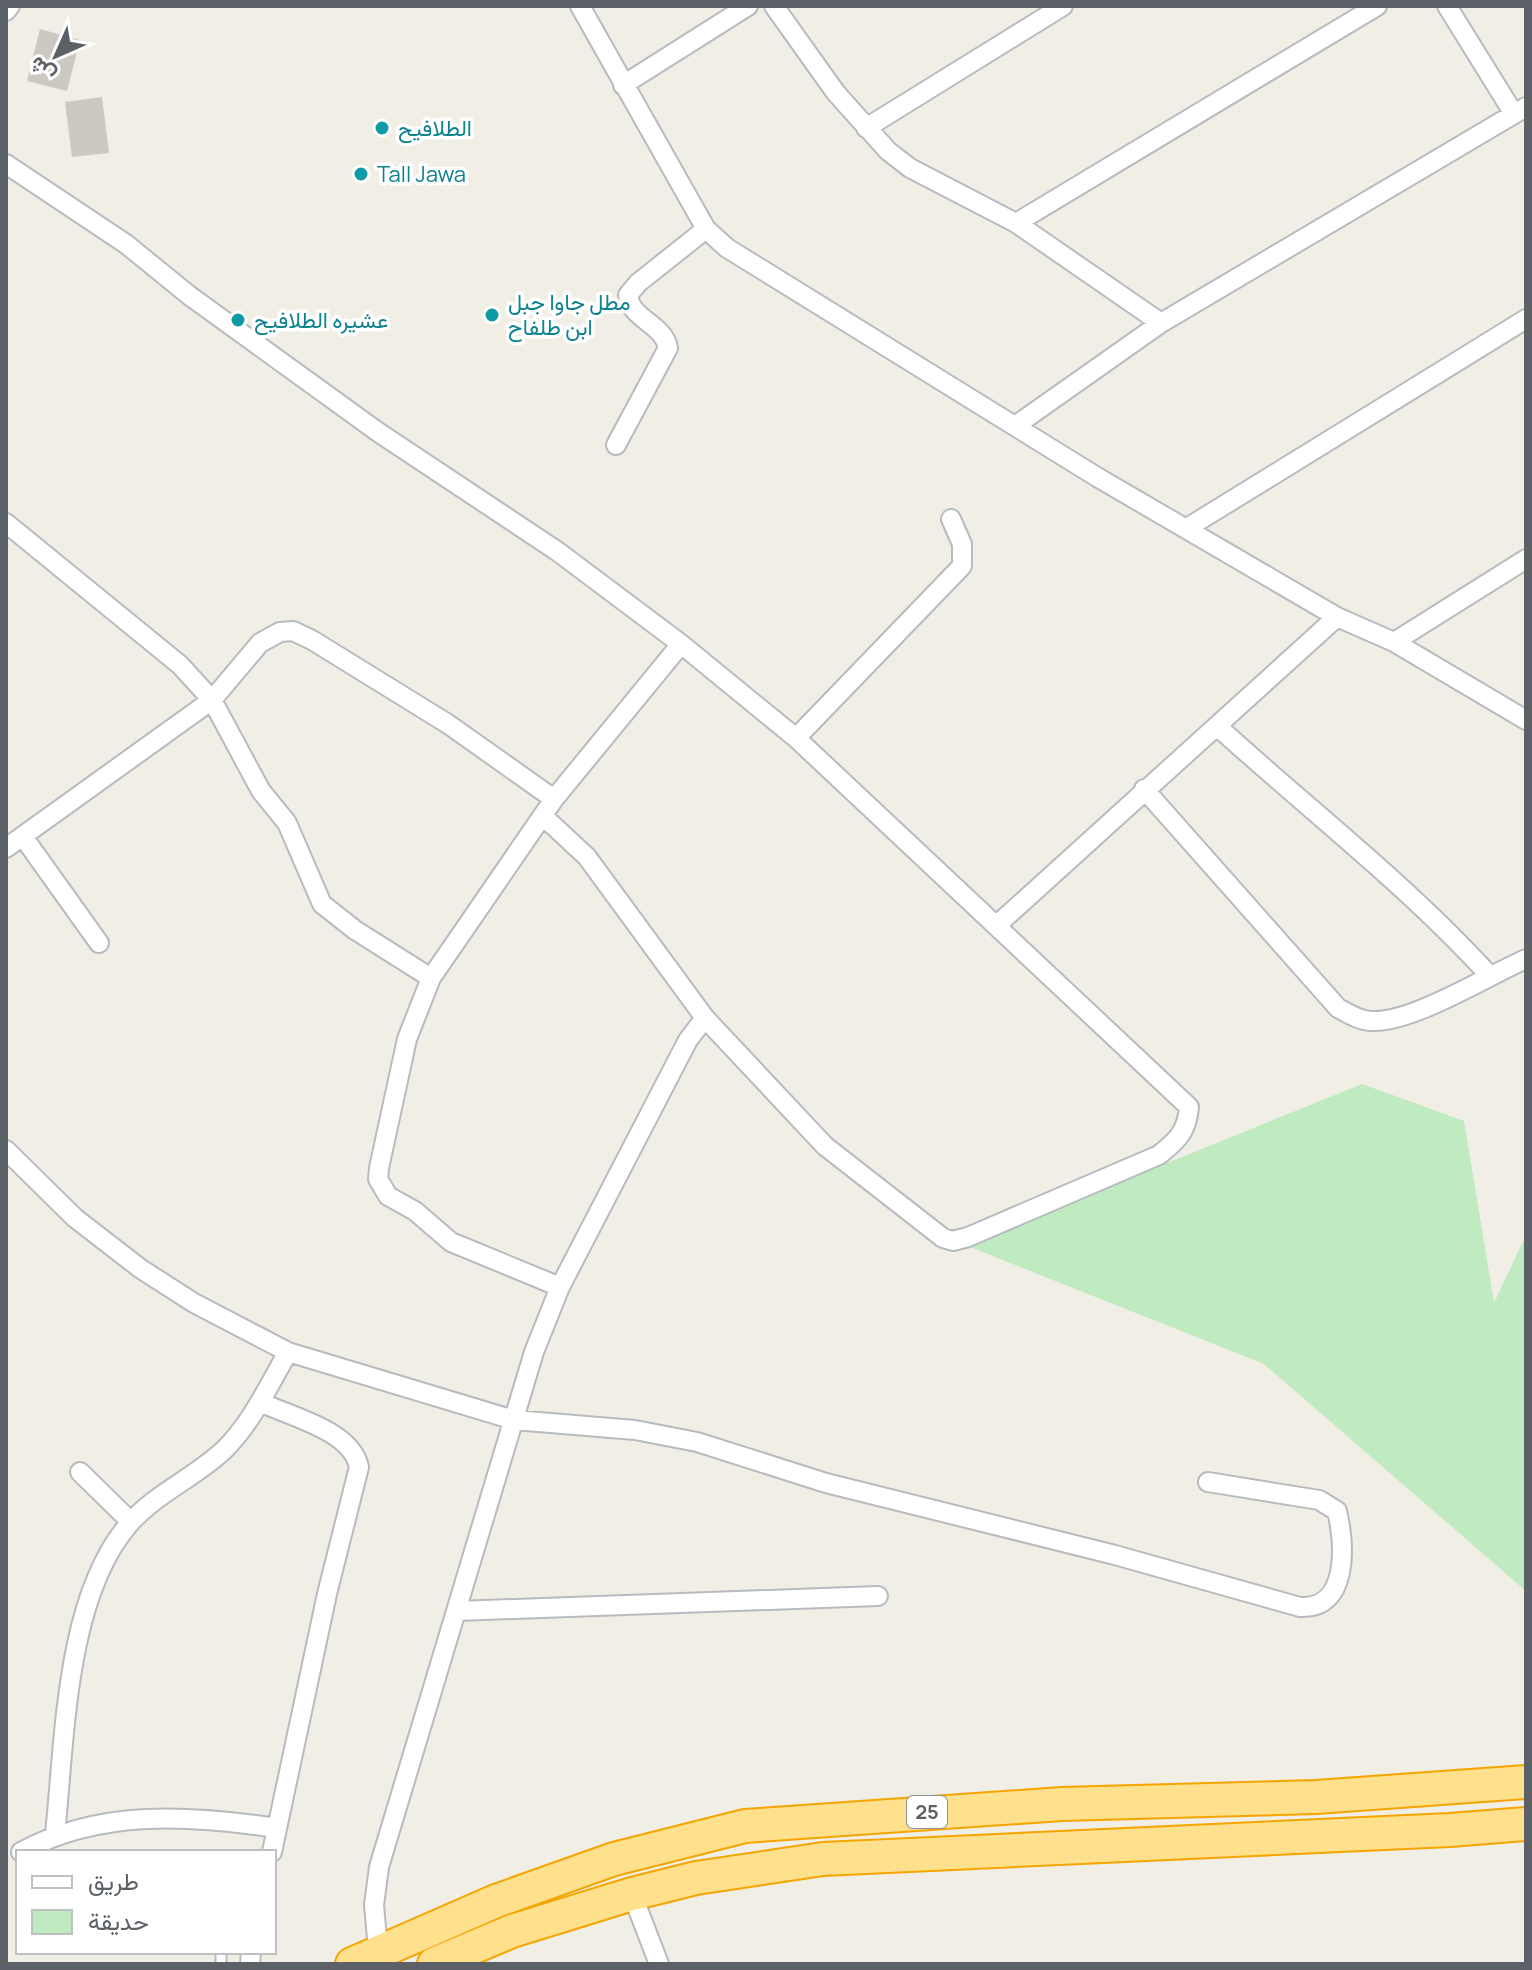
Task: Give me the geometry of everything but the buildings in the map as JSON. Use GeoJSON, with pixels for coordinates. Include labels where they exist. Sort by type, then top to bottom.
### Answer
{"type":"FeatureCollection","features":[{"type":"Feature","properties":{"kind":"highway","name":"25"},"geometry":{"type":"LineString","coordinates":[[365,1957],[496,1901],[614,1859],[745,1826],[1047,1805],[1316,1797],[1526,1782]]}},
{"type":"Feature","properties":{"kind":"highway","name":"25"},"geometry":{"type":"LineString","coordinates":[[434,1964],[512,1931],[632,1894],[709,1876],[823,1859],[1526,1824]]}},
{"type":"Feature","properties":{"kind":"street"},"geometry":{"type":"LineString","coordinates":[[6,11],[10,6]]}},
{"type":"Feature","properties":{"kind":"street"},"geometry":{"type":"LineString","coordinates":[[580,6],[706,229],[748,262],[1015,426],[1337,617],[1394,642],[1526,720]]}},
{"type":"Feature","properties":{"kind":"street"},"geometry":{"type":"LineString","coordinates":[[623,85],[748,6]]}},
{"type":"Feature","properties":{"kind":"street"},"geometry":{"type":"LineString","coordinates":[[774,6],[836,93],[866,128],[910,168],[1016,223],[1161,323]]}},
{"type":"Feature","properties":{"kind":"street"},"geometry":{"type":"LineString","coordinates":[[866,128],[1063,6]]}},
{"type":"Feature","properties":{"kind":"street"},"geometry":{"type":"LineString","coordinates":[[1016,223],[1377,6]]}},
{"type":"Feature","properties":{"kind":"street"},"geometry":{"type":"LineString","coordinates":[[1015,426],[1161,323],[1520,110],[1447,6]]}},
{"type":"Feature","properties":{"kind":"street"},"geometry":{"type":"LineString","coordinates":[[6,164],[126,244],[190,296],[365,423],[557,551],[681,644],[796,738],[1189,1107],[1188,1125],[1180,1138],[1159,1155],[968,1237],[953,1241],[943,1238],[825,1146],[705,1018],[587,857],[543,816]]}},
{"type":"Feature","properties":{"kind":"street"},"geometry":{"type":"LineString","coordinates":[[616,445],[665,360],[668,348],[663,334],[631,307],[628,299],[630,289],[706,229]]}},
{"type":"Feature","properties":{"kind":"street"},"geometry":{"type":"LineString","coordinates":[[1187,528],[1526,319]]}},
{"type":"Feature","properties":{"kind":"street"},"geometry":{"type":"LineString","coordinates":[[796,738],[962,566],[962,544],[951,519]]}},
{"type":"Feature","properties":{"kind":"street"},"geometry":{"type":"LineString","coordinates":[[6,523],[180,665],[212,700],[261,791],[287,823],[322,904],[355,930],[431,978]]}},
{"type":"Feature","properties":{"kind":"street"},"geometry":{"type":"LineString","coordinates":[[1394,642],[1526,559]]}},
{"type":"Feature","properties":{"kind":"street"},"geometry":{"type":"LineString","coordinates":[[997,925],[1337,617]]}},
{"type":"Feature","properties":{"kind":"street"},"geometry":{"type":"LineString","coordinates":[[6,848],[212,700],[260,643],[280,632],[293,631],[448,724],[554,799]]}},
{"type":"Feature","properties":{"kind":"street"},"geometry":{"type":"LineString","coordinates":[[560,1287],[451,1242],[381,1187],[379,1168],[407,1039],[431,978],[554,799],[681,644]]}},
{"type":"Feature","properties":{"kind":"street"},"geometry":{"type":"LineString","coordinates":[[1217,726],[1408,892],[1489,975]]}},
{"type":"Feature","properties":{"kind":"street"},"geometry":{"type":"LineString","coordinates":[[1144,789],[1338,1008],[1371,1021],[1390,1020],[1526,959]]}},
{"type":"Feature","properties":{"kind":"street"},"geometry":{"type":"LineString","coordinates":[[24,838],[99,943]]}},
{"type":"Feature","properties":{"kind":"street"},"geometry":{"type":"LineString","coordinates":[[365,1957],[379,1867],[412,1748],[457,1611],[534,1352],[560,1287],[688,1040],[705,1018]]}},
{"type":"Feature","properties":{"kind":"street"},"geometry":{"type":"LineString","coordinates":[[6,1150],[75,1218],[141,1269],[194,1303],[288,1352],[514,1420],[635,1430],[697,1442],[826,1483],[1115,1555],[1300,1607],[1316,1608],[1329,1600],[1341,1563],[1337,1511],[1319,1500],[1208,1482]]}},
{"type":"Feature","properties":{"kind":"street"},"geometry":{"type":"LineString","coordinates":[[55,1834],[72,1681],[83,1626],[109,1554],[131,1522],[223,1450],[260,1402],[288,1352]]}},
{"type":"Feature","properties":{"kind":"street"},"geometry":{"type":"LineString","coordinates":[[260,1402],[341,1439],[356,1454],[359,1467],[327,1594],[272,1850]]}},
{"type":"Feature","properties":{"kind":"street"},"geometry":{"type":"LineString","coordinates":[[80,1472],[131,1522]]}},
{"type":"Feature","properties":{"kind":"street"},"geometry":{"type":"LineString","coordinates":[[457,1611],[878,1596]]}},
{"type":"Feature","properties":{"kind":"street"},"geometry":{"type":"LineString","coordinates":[[26,1850],[55,1834],[90,1825],[156,1819],[237,1822],[277,1828]]}},
{"type":"Feature","properties":{"kind":"street"},"geometry":{"type":"LineString","coordinates":[[632,1894],[659,1964]]}},
{"type":"Feature","properties":{"kind":"green space"},"geometry":{"type":"Polygon","coordinates":[[[1362,1084],[1464,1121],[1494,1303],[1526,1235],[1526,1591],[1264,1364],[965,1245],[1362,1084]]]}},
{"type":"Feature","properties":{"kind":"place","name":"الطلافيح"},"geometry":{"type":"Point","coordinates":[382,128]}},
{"type":"Feature","properties":{"kind":"place","name":"Tall Jawa"},"geometry":{"type":"Point","coordinates":[361,174]}},
{"type":"Feature","properties":{"kind":"place","name":"مطل جاوا جبل ابن طلفاح"},"geometry":{"type":"Point","coordinates":[492,315]}},
{"type":"Feature","properties":{"kind":"place","name":"عشيره الطلافيح"},"geometry":{"type":"Point","coordinates":[238,320]}}]}
